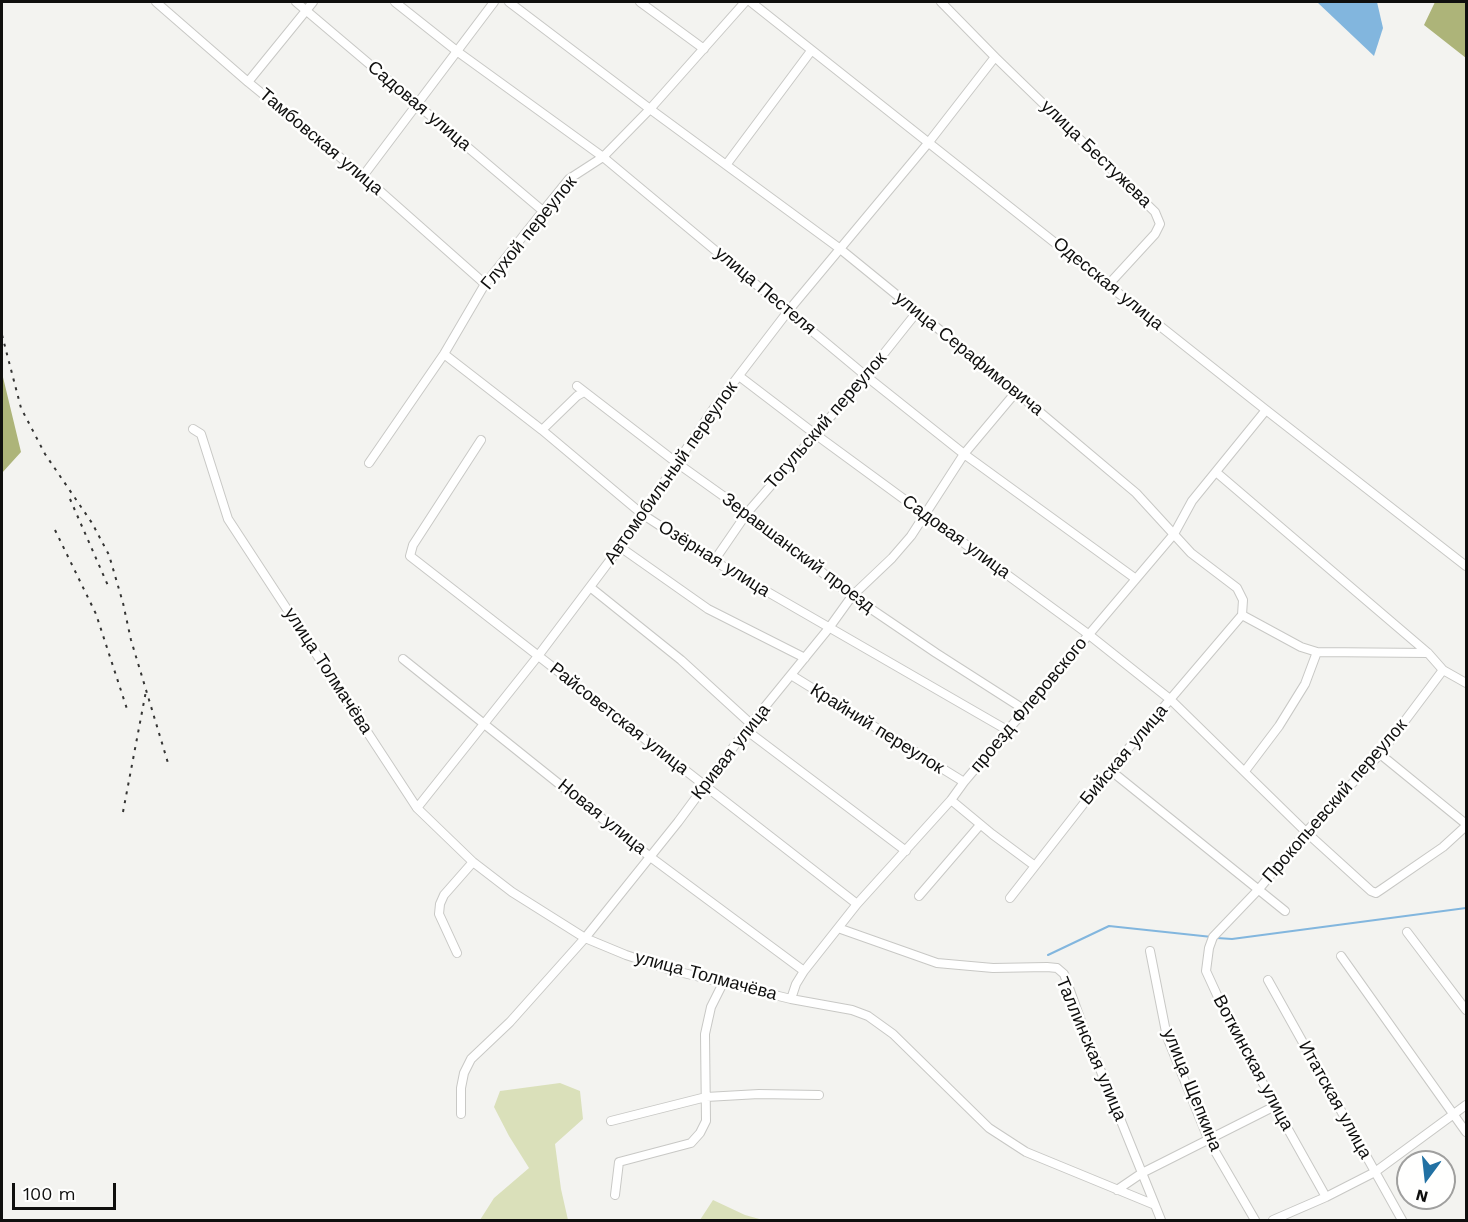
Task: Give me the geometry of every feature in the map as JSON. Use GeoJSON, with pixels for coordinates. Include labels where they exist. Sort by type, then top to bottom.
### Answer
{"type":"FeatureCollection","features":[{"type":"Feature","properties":{"kind":"street","name":"Тамбовская улица"},"geometry":{"type":"LineString","coordinates":[[156,2],[248,82],[363,176],[485,284]]}},
{"type":"Feature","properties":{"kind":"street","name":"Садовая улица"},"geometry":{"type":"LineString","coordinates":[[296,2],[543,211]]}},
{"type":"Feature","properties":{"kind":"street"},"geometry":{"type":"LineString","coordinates":[[248,82],[313,2]]}},
{"type":"Feature","properties":{"kind":"street","name":"улица Пестеля"},"geometry":{"type":"LineString","coordinates":[[395,2],[458,52],[603,157],[866,376],[964,454],[1136,579]]}},
{"type":"Feature","properties":{"kind":"street"},"geometry":{"type":"LineString","coordinates":[[363,176],[494,2]]}},
{"type":"Feature","properties":{"kind":"street","name":"улица Серафимовича"},"geometry":{"type":"LineString","coordinates":[[510,2],[650,109],[839,248],[1016,392],[1136,494],[1191,553],[1237,588],[1244,600],[1242,615]]}},
{"type":"Feature","properties":{"kind":"street"},"geometry":{"type":"LineString","coordinates":[[640,2],[705,49]]}},
{"type":"Feature","properties":{"kind":"street","name":"Глухой переулок"},"geometry":{"type":"LineString","coordinates":[[369,464],[444,354],[485,284],[543,211],[570,179],[603,157],[650,109],[745,2]]}},
{"type":"Feature","properties":{"kind":"street","name":"Одесская улица"},"geometry":{"type":"LineString","coordinates":[[751,2],[1266,410],[1467,566]]}},
{"type":"Feature","properties":{"kind":"street","name":"улица Бестужева"},"geometry":{"type":"LineString","coordinates":[[941,2],[1155,212],[1160,224],[1155,234],[1109,284]]}},
{"type":"Feature","properties":{"kind":"street"},"geometry":{"type":"LineString","coordinates":[[726,165],[812,51]]}},
{"type":"Feature","properties":{"kind":"street"},"geometry":{"type":"LineString","coordinates":[[929,142],[995,57]]}},
{"type":"Feature","properties":{"kind":"street","name":"Автомобильный переулок"},"geometry":{"type":"LineString","coordinates":[[417,808],[538,656],[620,547],[714,408],[789,310],[929,142]]}},
{"type":"Feature","properties":{"kind":"street","name":"Тогульский переулок"},"geometry":{"type":"LineString","coordinates":[[714,561],[747,513],[866,376],[917,312]]}},
{"type":"Feature","properties":{"kind":"street","name":"Озёрная улица"},"geometry":{"type":"LineString","coordinates":[[444,354],[542,430],[642,514],[714,561],[1007,730]]}},
{"type":"Feature","properties":{"kind":"street","name":"Садовая улица"},"geometry":{"type":"LineString","coordinates":[[739,376],[814,434],[1088,634],[1171,700],[1306,832],[1371,891],[1376,893],[1382,889],[1443,847],[1467,825]]}},
{"type":"Feature","properties":{"kind":"street","name":"Зеравшанский проезд"},"geometry":{"type":"LineString","coordinates":[[577,386],[677,463],[747,513],[852,596],[1025,710]]}},
{"type":"Feature","properties":{"kind":"street"},"geometry":{"type":"LineString","coordinates":[[542,430],[584,392]]}},
{"type":"Feature","properties":{"kind":"street","name":"Кривая улица"},"geometry":{"type":"LineString","coordinates":[[461,1114],[461,1088],[464,1073],[471,1059],[510,1022],[585,938],[678,822],[703,786],[852,596],[892,558],[911,536],[964,454],[1016,392]]}},
{"type":"Feature","properties":{"kind":"street","name":"проезд Флеровского"},"geometry":{"type":"LineString","coordinates":[[791,999],[804,971],[856,904],[951,800],[1007,730],[1174,534],[1192,501],[1266,410]]}},
{"type":"Feature","properties":{"kind":"street","name":"улица Толмачёва"},"geometry":{"type":"LineString","coordinates":[[193,429],[201,434],[228,519],[417,808],[473,862],[512,892],[585,938],[671,970],[791,999],[852,1010],[868,1016],[893,1034],[989,1128],[1026,1152],[1155,1205]]}},
{"type":"Feature","properties":{"kind":"street","name":"Райсоветская улица"},"geometry":{"type":"LineString","coordinates":[[481,440],[413,545],[411,556],[856,904]]}},
{"type":"Feature","properties":{"kind":"street"},"geometry":{"type":"LineString","coordinates":[[1216,472],[1428,653],[1443,670],[1466,681]]}},
{"type":"Feature","properties":{"kind":"street","name":"Крайний переулок"},"geometry":{"type":"LineString","coordinates":[[620,547],[708,609],[805,658]]}},
{"type":"Feature","properties":{"kind":"street"},"geometry":{"type":"LineString","coordinates":[[590,587],[681,660],[749,727],[906,851]]}},
{"type":"Feature","properties":{"kind":"street"},"geometry":{"type":"LineString","coordinates":[[1242,615],[1301,647],[1317,652],[1428,653]]}},
{"type":"Feature","properties":{"kind":"street","name":"Бийская улица"},"geometry":{"type":"LineString","coordinates":[[1010,898],[1110,770],[1242,615]]}},
{"type":"Feature","properties":{"kind":"street"},"geometry":{"type":"LineString","coordinates":[[1245,771],[1279,726],[1305,684],[1317,652]]}},
{"type":"Feature","properties":{"kind":"street","name":"Новая улица"},"geometry":{"type":"LineString","coordinates":[[403,659],[649,856],[804,971]]}},
{"type":"Feature","properties":{"kind":"street","name":"Прокопьевский переулок"},"geometry":{"type":"LineString","coordinates":[[1223,927],[1259,889],[1306,832],[1380,754],[1443,670]]}},
{"type":"Feature","properties":{"kind":"street","name":"Крайний переулок"},"geometry":{"type":"LineString","coordinates":[[791,675],[964,782]]}},
{"type":"Feature","properties":{"kind":"street"},"geometry":{"type":"LineString","coordinates":[[1380,754],[1467,825]]}},
{"type":"Feature","properties":{"kind":"street"},"geometry":{"type":"LineString","coordinates":[[1110,770],[1285,911]]}},
{"type":"Feature","properties":{"kind":"street"},"geometry":{"type":"LineString","coordinates":[[951,800],[1035,866]]}},
{"type":"Feature","properties":{"kind":"street"},"geometry":{"type":"LineString","coordinates":[[919,896],[980,825]]}},
{"type":"Feature","properties":{"kind":"street"},"geometry":{"type":"LineString","coordinates":[[457,953],[439,914],[440,904],[444,895],[473,862]]}},
{"type":"Feature","properties":{"kind":"street","name":"Воткинская улица"},"geometry":{"type":"LineString","coordinates":[[1223,927],[1212,939],[1206,971],[1275,1106],[1326,1197]]}},
{"type":"Feature","properties":{"kind":"street","name":"Таллинская улица"},"geometry":{"type":"LineString","coordinates":[[838,928],[937,963],[993,968],[1047,967],[1057,968],[1064,974],[1155,1205]]}},
{"type":"Feature","properties":{"kind":"street"},"geometry":{"type":"LineString","coordinates":[[1407,932],[1467,1010]]}},
{"type":"Feature","properties":{"kind":"street","name":"улица Щепкина"},"geometry":{"type":"LineString","coordinates":[[1150,951],[1167,1037],[1209,1141],[1255,1221]]}},
{"type":"Feature","properties":{"kind":"street"},"geometry":{"type":"LineString","coordinates":[[1341,956],[1467,1132]]}},
{"type":"Feature","properties":{"kind":"street","name":"Итатская улица"},"geometry":{"type":"LineString","coordinates":[[1268,980],[1402,1221]]}},
{"type":"Feature","properties":{"kind":"street"},"geometry":{"type":"LineString","coordinates":[[615,1195],[619,1162],[691,1143],[706,1121],[706,1020],[723,983]]}},
{"type":"Feature","properties":{"kind":"street"},"geometry":{"type":"LineString","coordinates":[[611,1121],[706,1097],[759,1094],[819,1095]]}},
{"type":"Feature","properties":{"kind":"street"},"geometry":{"type":"LineString","coordinates":[[1273,1221],[1375,1172],[1467,1105]]}},
{"type":"Feature","properties":{"kind":"street"},"geometry":{"type":"LineString","coordinates":[[1117,1190],[1142,1173],[1275,1106]]}},
{"type":"Feature","properties":{"kind":"street"},"geometry":{"type":"LineString","coordinates":[[1155,1205],[1161,1221]]}},
{"type":"Feature","properties":{"kind":"green space"},"geometry":{"type":"Polygon","coordinates":[[[1435,2],[1466,2],[1466,58],[1424,25],[1435,2]]]}},
{"type":"Feature","properties":{"kind":"green space"},"geometry":{"type":"Polygon","coordinates":[[[2,373],[21,452],[2,473],[2,373]]]}},
{"type":"Feature","properties":{"kind":"green space"},"geometry":{"type":"Polygon","coordinates":[[[560,1083],[580,1091],[583,1119],[555,1144],[568,1220],[480,1220],[494,1198],[529,1168],[494,1107],[500,1091],[560,1083]]]}},
{"type":"Feature","properties":{"kind":"green space"},"geometry":{"type":"Polygon","coordinates":[[[713,1200],[745,1215],[763,1220],[700,1220],[713,1200]]]}},
{"type":"Feature","properties":{"kind":"water"},"geometry":{"type":"Polygon","coordinates":[[[1317,2],[1377,2],[1383,28],[1374,56],[1317,2]]]}},
{"type":"Feature","properties":{"kind":"waterway"},"geometry":{"type":"LineString","coordinates":[[1217,938],[1232,939],[1466,908]]}},
{"type":"Feature","properties":{"kind":"waterway"},"geometry":{"type":"LineString","coordinates":[[1048,955],[1109,926],[1212,937]]}},
{"type":"Feature","properties":{"kind":"railway"},"geometry":{"type":"LineString","coordinates":[[2,335],[21,408],[45,454],[92,523],[109,555],[131,640],[168,763]]}},
{"type":"Feature","properties":{"kind":"railway"},"geometry":{"type":"LineString","coordinates":[[70,499],[109,588]]}},
{"type":"Feature","properties":{"kind":"railway"},"geometry":{"type":"LineString","coordinates":[[55,530],[96,614],[127,709]]}},
{"type":"Feature","properties":{"kind":"railway"},"geometry":{"type":"LineString","coordinates":[[123,812],[146,691]]}}]}
